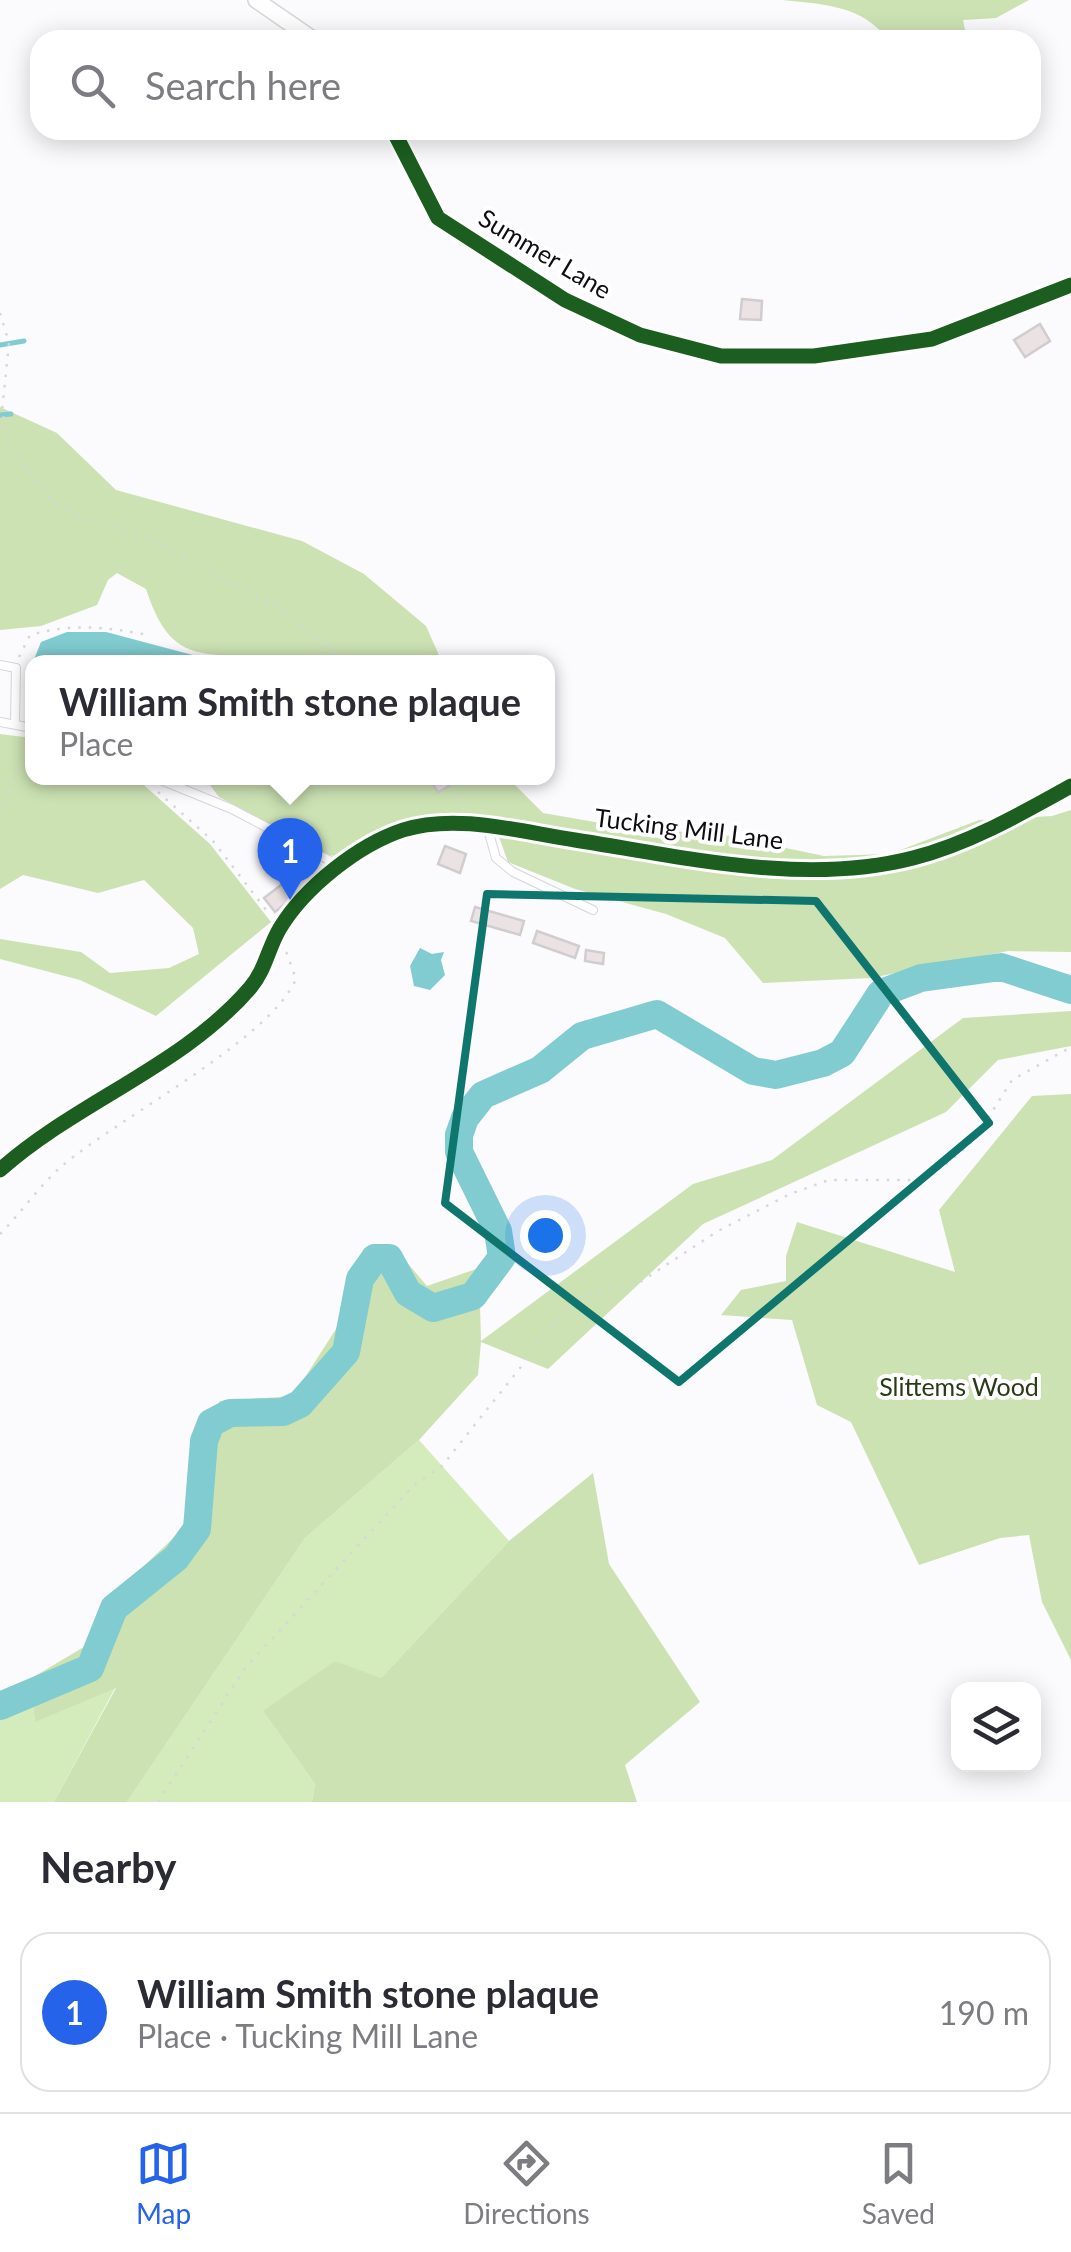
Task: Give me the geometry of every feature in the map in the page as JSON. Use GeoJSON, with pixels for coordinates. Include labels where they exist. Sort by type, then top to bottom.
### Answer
{"type":"FeatureCollection","features":[{"type":"Feature","properties":{"kind":"street"},"geometry":{"type":"LineString","coordinates":[[256,0],[300,30]]}},
{"type":"Feature","properties":{"kind":"street","name":"Summer Lane"},"geometry":{"type":"LineString","coordinates":[[398,140],[438,218],[565,300],[640,336],[722,356],[814,356],[932,339],[1071,285]]}},
{"type":"Feature","properties":{"kind":"street","name":"Tucking Mill Lane"},"geometry":{"type":"LineString","coordinates":[[0,1170],[30,1143],[219,1017],[250,988],[269,960],[280,927],[306,896],[340,866],[404,830],[480,826],[711,861],[867,867],[915,858],[964,839],[1071,786]]}},
{"type":"Feature","properties":{"kind":"lane"},"geometry":{"type":"LineString","coordinates":[[0,665],[16,668],[16,724]]}},
{"type":"Feature","properties":{"kind":"lane"},"geometry":{"type":"LineString","coordinates":[[0,722],[25,726]]}},
{"type":"Feature","properties":{"kind":"lane"},"geometry":{"type":"LineString","coordinates":[[173,785],[232,809],[340,866]]}},
{"type":"Feature","properties":{"kind":"lane"},"geometry":{"type":"LineString","coordinates":[[480,826],[496,858],[512,872],[593,910]]}},
{"type":"Feature","properties":{"kind":"path"},"geometry":{"type":"LineString","coordinates":[[0,313],[8,343],[2,411],[11,449],[52,500],[84,518],[143,536],[281,609],[339,655]]}},
{"type":"Feature","properties":{"kind":"path"},"geometry":{"type":"LineString","coordinates":[[16,668],[30,635],[54,628],[107,627],[148,636]]}},
{"type":"Feature","properties":{"kind":"path"},"geometry":{"type":"LineString","coordinates":[[0,812],[25,753]]}},
{"type":"Feature","properties":{"kind":"path"},"geometry":{"type":"LineString","coordinates":[[451,785],[480,826]]}},
{"type":"Feature","properties":{"kind":"path"},"geometry":{"type":"LineString","coordinates":[[156,790],[212,841],[280,927]]}},
{"type":"Feature","properties":{"kind":"path"},"geometry":{"type":"LineString","coordinates":[[158,1802],[246,1668],[414,1485],[442,1466],[524,1363],[531,1347],[579,1298],[636,1284],[718,1232],[790,1194],[829,1180],[916,1180],[949,1162],[975,1139],[1012,1080],[1071,1047]]}},
{"type":"Feature","properties":{"kind":"highlighted area"},"geometry":{"type":"Polygon","coordinates":[[[487,894],[816,901],[989,1123],[679,1382],[445,1203],[487,894]]]}},
{"type":"Feature","properties":{"kind":"green space"},"geometry":{"type":"Polygon","coordinates":[[[782,0],[1029,0],[996,18],[963,20],[965,30],[880,30],[854,13],[827,5],[782,0]]]}},
{"type":"Feature","properties":{"kind":"green space"},"geometry":{"type":"Polygon","coordinates":[[[0,407],[57,433],[116,490],[302,541],[364,574],[426,626],[439,655],[202,653],[175,641],[164,629],[146,589],[117,573],[108,580],[97,605],[41,626],[0,630],[0,407]]]}},
{"type":"Feature","properties":{"kind":"green space"},"geometry":{"type":"Polygon","coordinates":[[[0,734],[25,737],[25,785],[144,785],[210,844],[271,922],[156,1016],[80,980],[0,959],[0,939],[81,952],[110,973],[169,968],[199,954],[193,928],[144,880],[98,893],[23,875],[0,889],[0,734]]]}},
{"type":"Feature","properties":{"kind":"green space"},"geometry":{"type":"Polygon","coordinates":[[[210,785],[515,785],[543,813],[635,829],[720,834],[824,856],[890,854],[979,820],[1052,816],[1071,810],[1071,952],[1008,951],[871,978],[763,983],[725,938],[666,914],[575,889],[508,862],[494,823],[410,824],[344,857],[327,855],[219,797],[210,785]]]}},
{"type":"Feature","properties":{"kind":"green space"},"geometry":{"type":"Polygon","coordinates":[[[1071,1011],[1071,1046],[998,1060],[946,1112],[703,1224],[548,1369],[481,1342],[478,1375],[419,1440],[305,1538],[127,1802],[54,1802],[116,1688],[35,1722],[30,1679],[94,1641],[110,1598],[185,1527],[197,1437],[220,1401],[293,1396],[336,1329],[364,1248],[393,1246],[427,1286],[479,1268],[481,1341],[693,1184],[772,1160],[963,1018],[1071,1011]]]}},
{"type":"Feature","properties":{"kind":"green space","name":"Slittems Wood"},"geometry":{"type":"Polygon","coordinates":[[[1071,1094],[1071,1660],[1042,1602],[1029,1535],[1000,1538],[919,1565],[851,1422],[817,1405],[792,1320],[721,1315],[741,1290],[786,1281],[786,1256],[797,1222],[955,1272],[939,1210],[1032,1096],[1071,1094]]]}},
{"type":"Feature","properties":{"kind":"green space"},"geometry":{"type":"Polygon","coordinates":[[[419,1440],[509,1541],[381,1678],[263,1711],[315,1784],[312,1802],[127,1802],[305,1538],[419,1440]]]}},
{"type":"Feature","properties":{"kind":"green space"},"geometry":{"type":"Polygon","coordinates":[[[593,1473],[609,1564],[700,1702],[625,1765],[637,1802],[312,1802],[315,1784],[263,1711],[335,1661],[381,1678],[509,1541],[593,1473]]]}},
{"type":"Feature","properties":{"kind":"green space"},"geometry":{"type":"Polygon","coordinates":[[[30,1679],[35,1721],[116,1686],[54,1802],[0,1802],[0,1694],[30,1679]]]}},
{"type":"Feature","properties":{"kind":"water"},"geometry":{"type":"Polygon","coordinates":[[[67,632],[106,632],[193,655],[36,655],[41,642],[67,632]]]}},
{"type":"Feature","properties":{"kind":"water"},"geometry":{"type":"Polygon","coordinates":[[[420,948],[432,954],[444,952],[441,960],[445,975],[430,990],[414,986],[410,966],[420,948]]]}},
{"type":"Feature","properties":{"kind":"building"},"geometry":{"type":"Polygon","coordinates":[[[742,299],[762,301],[761,320],[740,319],[742,299]]]}},
{"type":"Feature","properties":{"kind":"building"},"geometry":{"type":"Polygon","coordinates":[[[1040,324],[1050,341],[1025,357],[1014,340],[1040,324]]]}},
{"type":"Feature","properties":{"kind":"building"},"geometry":{"type":"Polygon","coordinates":[[[291,845],[307,855],[298,870],[282,859],[291,845]]]}},
{"type":"Feature","properties":{"kind":"building"},"geometry":{"type":"Polygon","coordinates":[[[445,846],[466,854],[460,873],[438,864],[445,846]]]}},
{"type":"Feature","properties":{"kind":"building"},"geometry":{"type":"Polygon","coordinates":[[[285,882],[296,895],[275,912],[264,898],[285,882]]]}},
{"type":"Feature","properties":{"kind":"building"},"geometry":{"type":"Polygon","coordinates":[[[475,907],[524,921],[520,935],[471,921],[475,907]]]}},
{"type":"Feature","properties":{"kind":"building"},"geometry":{"type":"Polygon","coordinates":[[[537,931],[579,946],[575,958],[533,943],[537,931]]]}},
{"type":"Feature","properties":{"kind":"building"},"geometry":{"type":"Polygon","coordinates":[[[586,950],[604,953],[603,964],[585,961],[586,950]]]}},
{"type":"Feature","properties":{"kind":"waterway"},"geometry":{"type":"LineString","coordinates":[[0,345],[24,341]]}},
{"type":"Feature","properties":{"kind":"waterway"},"geometry":{"type":"LineString","coordinates":[[0,415],[11,414]]}},
{"type":"Feature","properties":{"kind":"waterway"},"geometry":{"type":"LineString","coordinates":[[0,1706],[90,1668],[114,1608],[176,1558],[197,1529],[204,1441],[211,1423],[230,1413],[283,1412],[300,1404],[346,1352],[360,1279],[375,1258],[389,1258],[408,1293],[433,1308],[473,1296],[502,1257],[498,1231],[459,1152],[465,1118],[483,1095],[540,1070],[582,1036],[657,1014],[753,1071],[776,1075],[823,1063],[842,1053],[881,993],[921,978],[1001,967],[1071,990]]}},
{"type":"Feature","properties":{"kind":"cycle path"},"geometry":{"type":"LineString","coordinates":[[398,140],[438,218],[565,300],[640,335],[721,356],[814,356],[932,339],[1071,285]]}},
{"type":"Feature","properties":{"kind":"cycle path"},"geometry":{"type":"LineString","coordinates":[[0,1170],[62,1124],[193,1040],[223,1015],[255,981],[280,928],[303,898],[351,857],[403,830],[445,823],[467,824],[701,861],[830,869],[872,866],[934,852],[994,827],[1071,786]]}},
{"type":"Feature","properties":{"kind":"place","name":"William Smith stone plaque"},"geometry":{"type":"Point","coordinates":[290,900]}}]}
